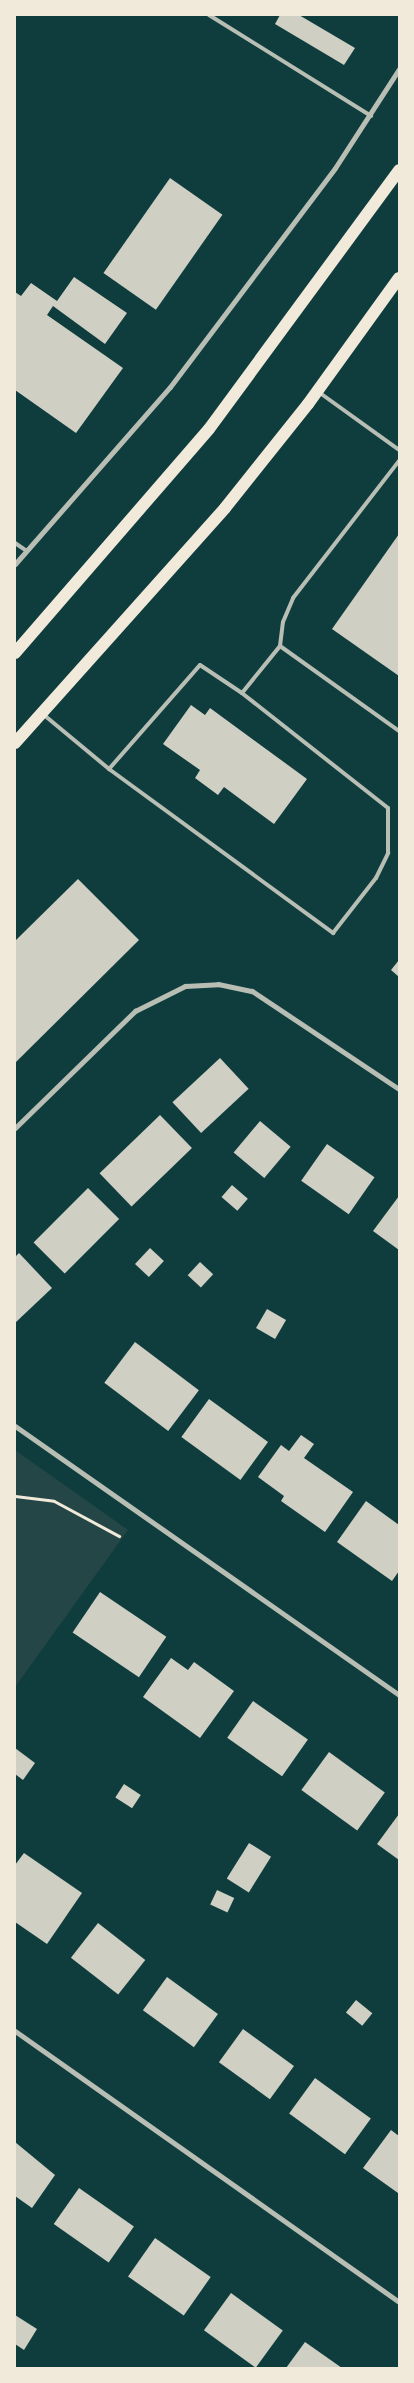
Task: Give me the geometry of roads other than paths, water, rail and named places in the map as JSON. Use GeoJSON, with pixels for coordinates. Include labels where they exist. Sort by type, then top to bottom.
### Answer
{"type":"FeatureCollection","features":[{"type":"Feature","properties":{"kind":"main road"},"geometry":{"type":"LineString","coordinates":[[15,653],[209,429],[399,170]]}},
{"type":"Feature","properties":{"kind":"main road"},"geometry":{"type":"LineString","coordinates":[[15,743],[160,584],[317,392],[399,278]]}},
{"type":"Feature","properties":{"kind":"street"},"geometry":{"type":"LineString","coordinates":[[15,564],[170,387],[371,116],[399,69]]}},
{"type":"Feature","properties":{"kind":"street"},"geometry":{"type":"LineString","coordinates":[[15,1128],[135,1010],[185,986],[218,984],[252,991],[277,1004],[399,1089]]}},
{"type":"Feature","properties":{"kind":"street"},"geometry":{"type":"LineString","coordinates":[[15,1426],[399,1695]]}},
{"type":"Feature","properties":{"kind":"street"},"geometry":{"type":"LineString","coordinates":[[15,2031],[399,2302]]}},
{"type":"Feature","properties":{"kind":"lane"},"geometry":{"type":"LineString","coordinates":[[210,15],[371,116]]}},
{"type":"Feature","properties":{"kind":"lane"},"geometry":{"type":"LineString","coordinates":[[317,392],[399,450]]}},
{"type":"Feature","properties":{"kind":"lane"},"geometry":{"type":"LineString","coordinates":[[242,693],[280,646],[283,622],[293,598],[399,461]]}},
{"type":"Feature","properties":{"kind":"lane"},"geometry":{"type":"LineString","coordinates":[[15,544],[27,551]]}},
{"type":"Feature","properties":{"kind":"lane"},"geometry":{"type":"LineString","coordinates":[[280,646],[399,731]]}},
{"type":"Feature","properties":{"kind":"lane"},"geometry":{"type":"LineString","coordinates":[[42,714],[109,769],[333,933],[376,878],[388,853],[388,808],[242,693],[200,665],[109,769]]}}]}
